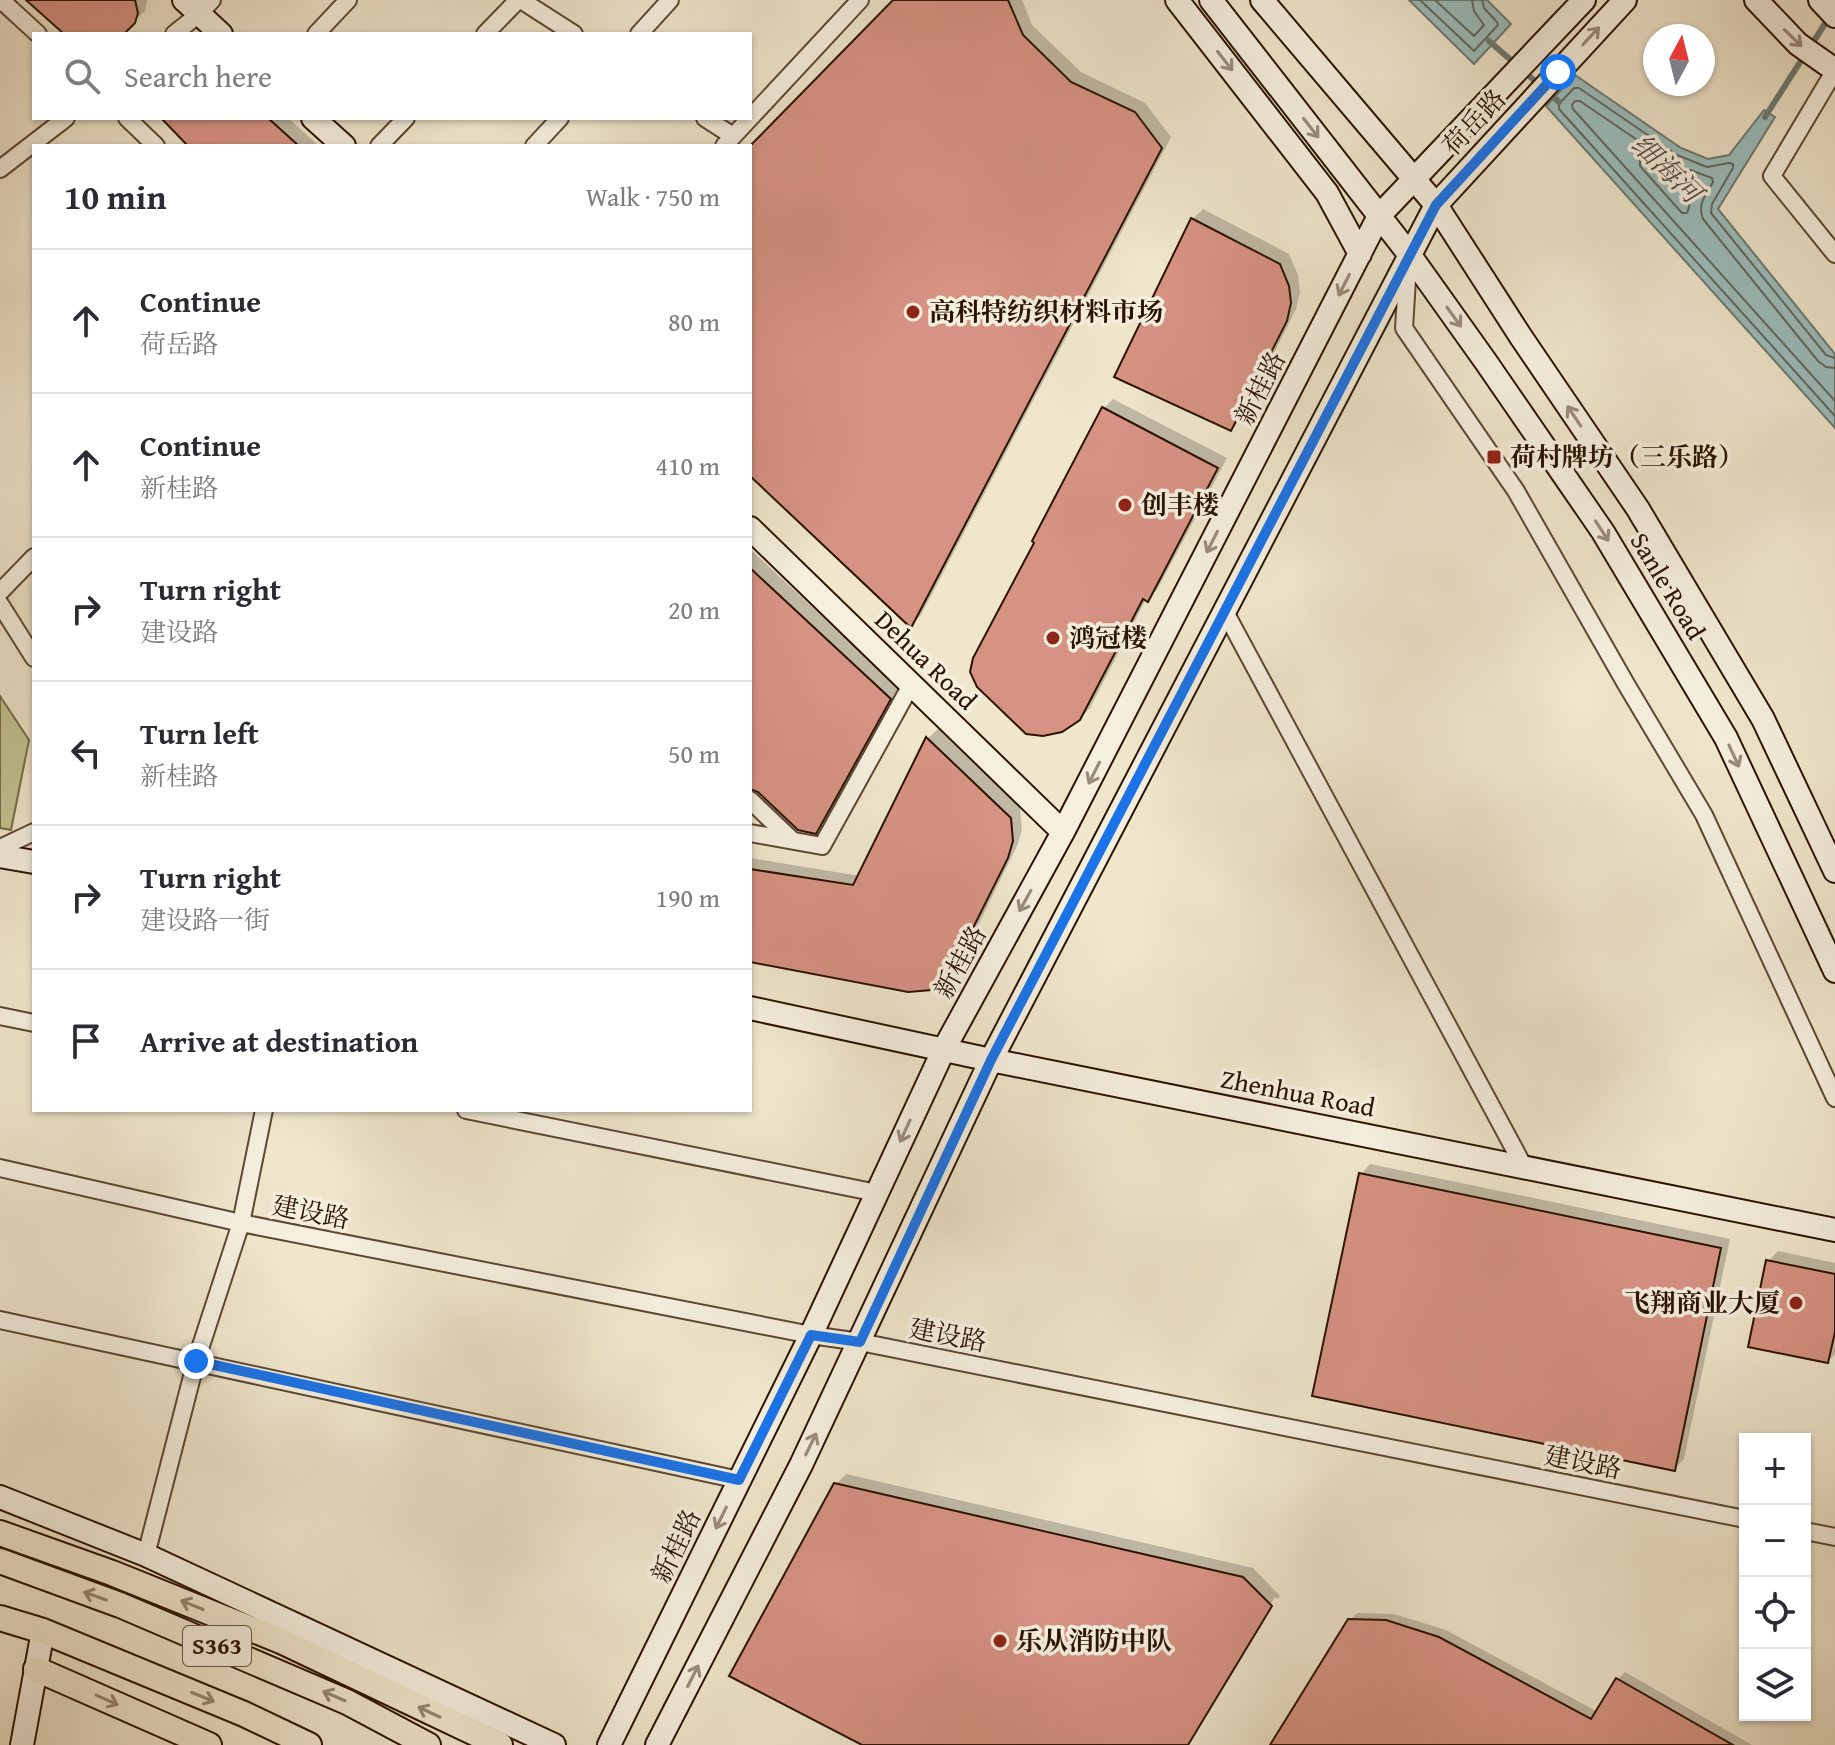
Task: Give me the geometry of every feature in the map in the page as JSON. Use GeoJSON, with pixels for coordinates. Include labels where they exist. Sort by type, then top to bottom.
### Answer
{"type":"FeatureCollection","features":[{"type":"Feature","properties":{"kind":"main road"},"geometry":{"type":"LineString","coordinates":[[0,1533],[112,1573],[281,1641],[500,1745]]}},
{"type":"Feature","properties":{"kind":"main road","name":"S363"},"geometry":{"type":"LineString","coordinates":[[0,1561],[120,1605],[347,1702],[428,1745]]}},
{"type":"Feature","properties":{"kind":"main road","name":"S363"},"geometry":{"type":"LineString","coordinates":[[0,1618],[43,1631],[244,1714],[309,1745]]}},
{"type":"Feature","properties":{"kind":"main road"},"geometry":{"type":"LineString","coordinates":[[36,1669],[209,1745]]}},
{"type":"Feature","properties":{"kind":"street"},"geometry":{"type":"LineString","coordinates":[[1,0],[36,32]]}},
{"type":"Feature","properties":{"kind":"street"},"geometry":{"type":"LineString","coordinates":[[318,32],[348,0]]}},
{"type":"Feature","properties":{"kind":"street"},"geometry":{"type":"LineString","coordinates":[[487,32],[520,0],[571,32]]}},
{"type":"Feature","properties":{"kind":"street"},"geometry":{"type":"LineString","coordinates":[[641,32],[670,0]]}},
{"type":"Feature","properties":{"kind":"street"},"geometry":{"type":"LineString","coordinates":[[752,116],[860,0]]}},
{"type":"Feature","properties":{"kind":"street"},"geometry":{"type":"LineString","coordinates":[[1177,0],[1327,193],[1360,254]]}},
{"type":"Feature","properties":{"kind":"street","name":"Sanle Road"},"geometry":{"type":"LineString","coordinates":[[1211,0],[1409,254],[1603,532],[1726,738],[1835,971]]}},
{"type":"Feature","properties":{"kind":"street","name":"Sanle Road"},"geometry":{"type":"LineString","coordinates":[[1262,0],[1436,205],[1638,509],[1763,719],[1835,871]]}},
{"type":"Feature","properties":{"kind":"street","name":"荷岳路"},"geometry":{"type":"LineString","coordinates":[[1379,216],[1584,0]]}},
{"type":"Feature","properties":{"kind":"street","name":"荷岳路"},"geometry":{"type":"LineString","coordinates":[[1409,254],[1436,205],[1625,0]]}},
{"type":"Feature","properties":{"kind":"street"},"geometry":{"type":"LineString","coordinates":[[1756,0],[1798,44],[1835,70],[1772,176],[1835,254]]}},
{"type":"Feature","properties":{"kind":"street"},"geometry":{"type":"LineString","coordinates":[[1820,0],[1835,16]]}},
{"type":"Feature","properties":{"kind":"street"},"geometry":{"type":"LineString","coordinates":[[176,32],[198,5],[219,32]]}},
{"type":"Feature","properties":{"kind":"street"},"geometry":{"type":"LineString","coordinates":[[32,144],[63,120]]}},
{"type":"Feature","properties":{"kind":"street"},"geometry":{"type":"LineString","coordinates":[[129,120],[154,144]]}},
{"type":"Feature","properties":{"kind":"street"},"geometry":{"type":"LineString","coordinates":[[315,120],[342,144]]}},
{"type":"Feature","properties":{"kind":"street"},"geometry":{"type":"LineString","coordinates":[[381,144],[404,120]]}},
{"type":"Feature","properties":{"kind":"street"},"geometry":{"type":"LineString","coordinates":[[536,144],[558,120]]}},
{"type":"Feature","properties":{"kind":"street"},"geometry":{"type":"LineString","coordinates":[[707,120],[729,141],[749,120]]}},
{"type":"Feature","properties":{"kind":"street"},"geometry":{"type":"LineString","coordinates":[[0,169],[32,144]]}},
{"type":"Feature","properties":{"kind":"street","name":"新桂路"},"geometry":{"type":"LineString","coordinates":[[609,1745],[811,1335],[944,1049],[1063,832],[1379,216]]}},
{"type":"Feature","properties":{"kind":"street"},"geometry":{"type":"LineString","coordinates":[[657,1745],[801,1465],[991,1060],[1409,254]]}},
{"type":"Feature","properties":{"kind":"street"},"geometry":{"type":"LineString","coordinates":[[1409,254],[1404,328],[1516,491],[1704,815],[1835,1098]]}},
{"type":"Feature","properties":{"kind":"street","name":"Dehua Road"},"geometry":{"type":"LineString","coordinates":[[752,530],[1063,832]]}},
{"type":"Feature","properties":{"kind":"street"},"geometry":{"type":"LineString","coordinates":[[0,592],[32,559]]}},
{"type":"Feature","properties":{"kind":"street"},"geometry":{"type":"LineString","coordinates":[[0,604],[32,655]]}},
{"type":"Feature","properties":{"kind":"street"},"geometry":{"type":"LineString","coordinates":[[1224,610],[1524,1167]]}},
{"type":"Feature","properties":{"kind":"street"},"geometry":{"type":"LineString","coordinates":[[752,833],[822,846],[911,685]]}},
{"type":"Feature","properties":{"kind":"street"},"geometry":{"type":"LineString","coordinates":[[752,802],[793,841]]}},
{"type":"Feature","properties":{"kind":"street"},"geometry":{"type":"LineString","coordinates":[[0,848],[32,833]]}},
{"type":"Feature","properties":{"kind":"street"},"geometry":{"type":"LineString","coordinates":[[0,856],[32,862]]}},
{"type":"Feature","properties":{"kind":"street","name":"Zhenhua Road"},"geometry":{"type":"LineString","coordinates":[[752,1008],[991,1060],[1835,1230]]}},
{"type":"Feature","properties":{"kind":"street"},"geometry":{"type":"LineString","coordinates":[[0,1016],[32,1023]]}},
{"type":"Feature","properties":{"kind":"street"},"geometry":{"type":"LineString","coordinates":[[146,1555],[196,1361],[241,1223],[264,1112]]}},
{"type":"Feature","properties":{"kind":"street"},"geometry":{"type":"LineString","coordinates":[[476,1112],[877,1193]]}},
{"type":"Feature","properties":{"kind":"street","name":"建设路"},"geometry":{"type":"LineString","coordinates":[[0,1168],[241,1223],[860,1342],[1739,1518]]}},
{"type":"Feature","properties":{"kind":"street"},"geometry":{"type":"LineString","coordinates":[[0,1320],[739,1480]]}},
{"type":"Feature","properties":{"kind":"street"},"geometry":{"type":"LineString","coordinates":[[0,1497],[146,1555],[554,1745]]}},
{"type":"Feature","properties":{"kind":"street"},"geometry":{"type":"LineString","coordinates":[[1811,1532],[1835,1537]]}},
{"type":"Feature","properties":{"kind":"street"},"geometry":{"type":"LineString","coordinates":[[22,1745],[43,1631]]}},
{"type":"Feature","properties":{"kind":"green space"},"geometry":{"type":"Polygon","coordinates":[[[0,696],[29,740],[11,830],[0,828],[0,696]]]}},
{"type":"Feature","properties":{"kind":"water"},"geometry":{"type":"Polygon","coordinates":[[[1409,0],[1487,0],[1511,24],[1474,64],[1409,0]]]}},
{"type":"Feature","properties":{"kind":"water"},"geometry":{"type":"Polygon","coordinates":[[[1575,75],[1681,148],[1708,159],[1729,155],[1764,110],[1775,117],[1718,209],[1835,354],[1835,428],[1546,106],[1575,75]]]}},
{"type":"Feature","properties":{"kind":"building"},"geometry":{"type":"Polygon","coordinates":[[[26,0],[135,0],[138,13],[135,23],[126,32],[62,32],[26,0]]]}},
{"type":"Feature","properties":{"kind":"building","name":"高科特纺织材料市场"},"geometry":{"type":"Polygon","coordinates":[[[893,0],[1008,0],[1023,35],[1071,82],[1135,112],[1162,148],[911,628],[752,478],[752,144],[893,0]]]}},
{"type":"Feature","properties":{"kind":"building"},"geometry":{"type":"Polygon","coordinates":[[[163,120],[270,120],[297,144],[186,144],[163,120]]]}},
{"type":"Feature","properties":{"kind":"building"},"geometry":{"type":"Polygon","coordinates":[[[1191,218],[1280,264],[1289,286],[1291,303],[1287,321],[1231,431],[1114,377],[1191,218]]]}},
{"type":"Feature","properties":{"kind":"building"},"geometry":{"type":"Polygon","coordinates":[[[1102,407],[1218,468],[1148,602],[1143,599],[1080,720],[1062,732],[1043,736],[1026,734],[977,687],[970,672],[973,658],[1102,407]]]}},
{"type":"Feature","properties":{"kind":"building"},"geometry":{"type":"Polygon","coordinates":[[[752,570],[891,699],[816,834],[798,830],[752,790],[752,570]]]}},
{"type":"Feature","properties":{"kind":"building"},"geometry":{"type":"Polygon","coordinates":[[[926,737],[1011,818],[1013,841],[1008,858],[947,980],[932,990],[908,992],[752,962],[752,869],[853,885],[926,737]]]}},
{"type":"Feature","properties":{"kind":"building"},"geometry":{"type":"Polygon","coordinates":[[[1359,1173],[1721,1248],[1675,1471],[1312,1396],[1359,1173]]]}},
{"type":"Feature","properties":{"kind":"building","name":"飞翔商业大厦"},"geometry":{"type":"Polygon","coordinates":[[[1766,1260],[1835,1274],[1835,1332],[1828,1363],[1748,1347],[1766,1260]]]}},
{"type":"Feature","properties":{"kind":"building","name":"乐从消防中队"},"geometry":{"type":"Polygon","coordinates":[[[834,1483],[1243,1577],[1272,1606],[1188,1745],[862,1745],[729,1676],[834,1483]]]}},
{"type":"Feature","properties":{"kind":"building"},"geometry":{"type":"Polygon","coordinates":[[[1348,1619],[1386,1620],[1439,1637],[1591,1719],[1616,1678],[1733,1745],[1270,1745],[1348,1619]]]}},
{"type":"Feature","properties":{"kind":"waterway"},"geometry":{"type":"LineString","coordinates":[[1810,47],[1830,16]]}},
{"type":"Feature","properties":{"kind":"waterway","name":"细海河"},"geometry":{"type":"LineString","coordinates":[[1489,41],[1559,102]]}},
{"type":"Feature","properties":{"kind":"waterway"},"geometry":{"type":"LineString","coordinates":[[1765,117],[1804,56]]}},
{"type":"Feature","properties":{"kind":"place","name":"高科特纺织材料市场"},"geometry":{"type":"Point","coordinates":[913,312]}},
{"type":"Feature","properties":{"kind":"place","name":"荷村牌坊（三乐路）"},"geometry":{"type":"Point","coordinates":[1494,457]}},
{"type":"Feature","properties":{"kind":"place","name":"创丰楼"},"geometry":{"type":"Point","coordinates":[1125,505]}},
{"type":"Feature","properties":{"kind":"place","name":"鸿冠楼"},"geometry":{"type":"Point","coordinates":[1053,638]}},
{"type":"Feature","properties":{"kind":"place","name":"飞翔商业大厦"},"geometry":{"type":"Point","coordinates":[1796,1303]}},
{"type":"Feature","properties":{"kind":"place","name":"乐从消防中队"},"geometry":{"type":"Point","coordinates":[1000,1641]}},
{"type":"Feature","properties":{"kind":"route"},"geometry":{"type":"LineString","coordinates":[[196,1361],[739,1480],[811,1335],[860,1342],[991,1060],[1436,205],[1558,72]]}}]}
